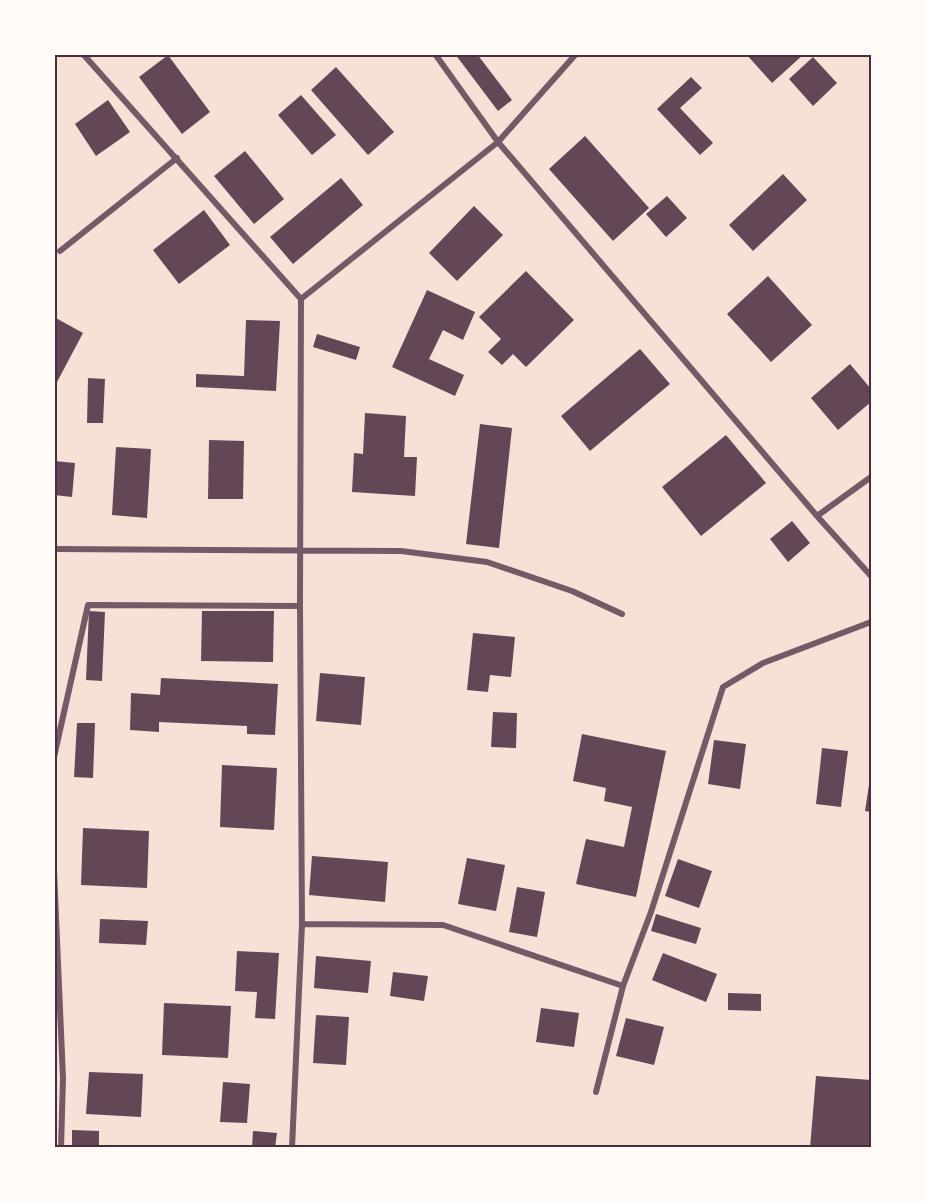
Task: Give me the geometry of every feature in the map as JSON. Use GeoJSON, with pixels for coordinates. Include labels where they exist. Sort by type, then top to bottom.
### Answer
{"type":"FeatureCollection","features":[{"type":"Feature","properties":{"kind":"street"},"geometry":{"type":"LineString","coordinates":[[83,54],[301,299],[302,924],[292,1148]]}},
{"type":"Feature","properties":{"kind":"street"},"geometry":{"type":"LineString","coordinates":[[435,54],[498,142],[871,576]]}},
{"type":"Feature","properties":{"kind":"street"},"geometry":{"type":"LineString","coordinates":[[301,299],[498,142],[576,54]]}},
{"type":"Feature","properties":{"kind":"street"},"geometry":{"type":"LineString","coordinates":[[60,251],[177,158]]}},
{"type":"Feature","properties":{"kind":"street"},"geometry":{"type":"LineString","coordinates":[[818,516],[871,477]]}},
{"type":"Feature","properties":{"kind":"street"},"geometry":{"type":"LineString","coordinates":[[54,549],[400,551],[487,562],[572,591],[622,614]]}},
{"type":"Feature","properties":{"kind":"street"},"geometry":{"type":"LineString","coordinates":[[54,757],[88,605],[300,606]]}},
{"type":"Feature","properties":{"kind":"street"},"geometry":{"type":"LineString","coordinates":[[596,1092],[623,986],[651,912],[723,687],[763,663],[871,622]]}},
{"type":"Feature","properties":{"kind":"street"},"geometry":{"type":"LineString","coordinates":[[54,871],[63,1078],[61,1148]]}},
{"type":"Feature","properties":{"kind":"street"},"geometry":{"type":"LineString","coordinates":[[302,924],[443,925],[623,986]]}},
{"type":"Feature","properties":{"kind":"building"},"geometry":{"type":"Polygon","coordinates":[[[455,54],[477,54],[512,100],[498,111],[455,54]]]}},
{"type":"Feature","properties":{"kind":"building"},"geometry":{"type":"Polygon","coordinates":[[[746,54],[804,54],[772,83],[746,54]]]}},
{"type":"Feature","properties":{"kind":"building"},"geometry":{"type":"Polygon","coordinates":[[[168,55],[210,112],[182,134],[139,77],[168,55]]]}},
{"type":"Feature","properties":{"kind":"building"},"geometry":{"type":"Polygon","coordinates":[[[813,57],[837,83],[813,106],[789,79],[813,57]]]}},
{"type":"Feature","properties":{"kind":"building"},"geometry":{"type":"Polygon","coordinates":[[[336,67],[394,132],[368,155],[311,90],[336,67]]]}},
{"type":"Feature","properties":{"kind":"building"},"geometry":{"type":"Polygon","coordinates":[[[691,77],[702,88],[680,108],[713,143],[700,155],[657,109],[691,77]]]}},
{"type":"Feature","properties":{"kind":"building"},"geometry":{"type":"Polygon","coordinates":[[[301,95],[336,135],[312,155],[278,115],[301,95]]]}},
{"type":"Feature","properties":{"kind":"building"},"geometry":{"type":"Polygon","coordinates":[[[108,100],[130,132],[96,156],[75,124],[108,100]]]}},
{"type":"Feature","properties":{"kind":"building"},"geometry":{"type":"Polygon","coordinates":[[[585,136],[649,208],[613,241],[549,169],[585,136]]]}},
{"type":"Feature","properties":{"kind":"building"},"geometry":{"type":"Polygon","coordinates":[[[245,151],[284,199],[254,224],[214,176],[245,151]]]}},
{"type":"Feature","properties":{"kind":"building"},"geometry":{"type":"Polygon","coordinates":[[[783,174],[807,200],[753,251],[729,225],[783,174]]]}},
{"type":"Feature","properties":{"kind":"building"},"geometry":{"type":"Polygon","coordinates":[[[341,178],[363,205],[293,264],[270,237],[341,178]]]}},
{"type":"Feature","properties":{"kind":"building"},"geometry":{"type":"Polygon","coordinates":[[[667,196],[687,218],[666,237],[646,214],[667,196]]]}},
{"type":"Feature","properties":{"kind":"building"},"geometry":{"type":"Polygon","coordinates":[[[474,206],[503,235],[457,281],[429,253],[474,206]]]}},
{"type":"Feature","properties":{"kind":"building"},"geometry":{"type":"Polygon","coordinates":[[[204,210],[230,245],[179,284],[153,250],[204,210]]]}},
{"type":"Feature","properties":{"kind":"building"},"geometry":{"type":"Polygon","coordinates":[[[526,271],[574,320],[526,367],[513,354],[502,365],[488,352],[501,339],[479,317],[526,271]]]}},
{"type":"Feature","properties":{"kind":"building"},"geometry":{"type":"Polygon","coordinates":[[[768,276],[812,325],[771,362],[727,314],[768,276]]]}},
{"type":"Feature","properties":{"kind":"building"},"geometry":{"type":"Polygon","coordinates":[[[427,290],[475,312],[463,340],[443,330],[429,359],[464,375],[455,396],[392,367],[427,290]]]}},
{"type":"Feature","properties":{"kind":"building"},"geometry":{"type":"Polygon","coordinates":[[[54,317],[83,333],[57,382],[54,380],[54,317]]]}},
{"type":"Feature","properties":{"kind":"building"},"geometry":{"type":"Polygon","coordinates":[[[246,320],[280,321],[276,391],[196,387],[196,374],[244,376],[246,320]]]}},
{"type":"Feature","properties":{"kind":"building"},"geometry":{"type":"Polygon","coordinates":[[[317,334],[360,347],[356,360],[313,347],[317,334]]]}},
{"type":"Feature","properties":{"kind":"building"},"geometry":{"type":"Polygon","coordinates":[[[640,349],[670,384],[590,451],[561,416],[640,349]]]}},
{"type":"Feature","properties":{"kind":"building"},"geometry":{"type":"Polygon","coordinates":[[[850,364],[871,389],[871,402],[838,430],[811,398],[850,364]]]}},
{"type":"Feature","properties":{"kind":"building"},"geometry":{"type":"Polygon","coordinates":[[[88,378],[105,379],[103,423],[87,423],[88,378]]]}},
{"type":"Feature","properties":{"kind":"building"},"geometry":{"type":"Polygon","coordinates":[[[365,413],[406,416],[404,457],[417,457],[415,496],[352,492],[354,453],[363,454],[365,413]]]}},
{"type":"Feature","properties":{"kind":"building"},"geometry":{"type":"Polygon","coordinates":[[[480,424],[512,428],[499,548],[466,544],[480,424]]]}},
{"type":"Feature","properties":{"kind":"building"},"geometry":{"type":"Polygon","coordinates":[[[726,435],[766,483],[701,536],[662,487],[726,435]]]}},
{"type":"Feature","properties":{"kind":"building"},"geometry":{"type":"Polygon","coordinates":[[[209,440],[244,441],[243,499],[208,499],[209,440]]]}},
{"type":"Feature","properties":{"kind":"building"},"geometry":{"type":"Polygon","coordinates":[[[116,447],[151,449],[147,518],[112,515],[116,447]]]}},
{"type":"Feature","properties":{"kind":"building"},"geometry":{"type":"Polygon","coordinates":[[[54,461],[75,463],[72,497],[54,495],[54,461]]]}},
{"type":"Feature","properties":{"kind":"building"},"geometry":{"type":"Polygon","coordinates":[[[792,521],[810,543],[788,562],[770,539],[792,521]]]}},
{"type":"Feature","properties":{"kind":"building"},"geometry":{"type":"Polygon","coordinates":[[[89,611],[105,612],[102,681],[86,680],[89,611]]]}},
{"type":"Feature","properties":{"kind":"building"},"geometry":{"type":"Polygon","coordinates":[[[202,611],[274,611],[273,662],[201,661],[202,611]]]}},
{"type":"Feature","properties":{"kind":"building"},"geometry":{"type":"Polygon","coordinates":[[[473,633],[515,637],[511,677],[490,675],[488,692],[467,690],[473,633]]]}},
{"type":"Feature","properties":{"kind":"building"},"geometry":{"type":"Polygon","coordinates":[[[320,673],[365,677],[361,725],[316,721],[320,673]]]}},
{"type":"Feature","properties":{"kind":"building"},"geometry":{"type":"Polygon","coordinates":[[[161,678],[278,684],[275,735],[247,734],[247,726],[159,722],[159,732],[130,730],[131,693],[160,695],[161,678]]]}},
{"type":"Feature","properties":{"kind":"building"},"geometry":{"type":"Polygon","coordinates":[[[493,712],[517,713],[516,748],[491,747],[493,712]]]}},
{"type":"Feature","properties":{"kind":"building"},"geometry":{"type":"Polygon","coordinates":[[[77,723],[95,723],[93,778],[74,777],[77,723]]]}},
{"type":"Feature","properties":{"kind":"building"},"geometry":{"type":"Polygon","coordinates":[[[582,734],[666,751],[636,897],[576,884],[586,839],[624,847],[632,807],[604,801],[606,788],[573,781],[582,734]]]}},
{"type":"Feature","properties":{"kind":"building"},"geometry":{"type":"Polygon","coordinates":[[[714,740],[746,744],[740,789],[708,784],[714,740]]]}},
{"type":"Feature","properties":{"kind":"building"},"geometry":{"type":"Polygon","coordinates":[[[822,748],[848,751],[841,807],[816,804],[822,748]]]}},
{"type":"Feature","properties":{"kind":"building"},"geometry":{"type":"Polygon","coordinates":[[[222,765],[277,768],[274,830],[220,827],[222,765]]]}},
{"type":"Feature","properties":{"kind":"building"},"geometry":{"type":"Polygon","coordinates":[[[871,778],[871,812],[865,811],[871,778]]]}},
{"type":"Feature","properties":{"kind":"building"},"geometry":{"type":"Polygon","coordinates":[[[83,828],[149,831],[147,888],[81,885],[83,828]]]}},
{"type":"Feature","properties":{"kind":"building"},"geometry":{"type":"Polygon","coordinates":[[[312,856],[388,862],[385,902],[309,895],[312,856]]]}},
{"type":"Feature","properties":{"kind":"building"},"geometry":{"type":"Polygon","coordinates":[[[467,858],[505,865],[496,911],[458,904],[467,858]]]}},
{"type":"Feature","properties":{"kind":"building"},"geometry":{"type":"Polygon","coordinates":[[[678,859],[712,871],[699,908],[665,896],[678,859]]]}},
{"type":"Feature","properties":{"kind":"building"},"geometry":{"type":"Polygon","coordinates":[[[517,887],[545,892],[537,937],[509,932],[517,887]]]}},
{"type":"Feature","properties":{"kind":"building"},"geometry":{"type":"Polygon","coordinates":[[[656,914],[701,928],[696,944],[651,931],[656,914]]]}},
{"type":"Feature","properties":{"kind":"building"},"geometry":{"type":"Polygon","coordinates":[[[100,919],[148,921],[146,945],[99,943],[100,919]]]}},
{"type":"Feature","properties":{"kind":"building"},"geometry":{"type":"Polygon","coordinates":[[[237,951],[279,953],[275,1019],[255,1018],[257,992],[235,991],[237,951]]]}},
{"type":"Feature","properties":{"kind":"building"},"geometry":{"type":"Polygon","coordinates":[[[663,953],[717,974],[706,1002],[652,980],[663,953]]]}},
{"type":"Feature","properties":{"kind":"building"},"geometry":{"type":"Polygon","coordinates":[[[316,956],[371,961],[368,993],[314,988],[316,956]]]}},
{"type":"Feature","properties":{"kind":"building"},"geometry":{"type":"Polygon","coordinates":[[[393,972],[428,976],[424,1001],[390,996],[393,972]]]}},
{"type":"Feature","properties":{"kind":"building"},"geometry":{"type":"Polygon","coordinates":[[[728,993],[761,994],[761,1011],[728,1010],[728,993]]]}},
{"type":"Feature","properties":{"kind":"building"},"geometry":{"type":"Polygon","coordinates":[[[164,1003],[231,1006],[228,1058],[162,1055],[164,1003]]]}},
{"type":"Feature","properties":{"kind":"building"},"geometry":{"type":"Polygon","coordinates":[[[541,1008],[579,1013],[574,1047],[536,1042],[541,1008]]]}},
{"type":"Feature","properties":{"kind":"building"},"geometry":{"type":"Polygon","coordinates":[[[316,1015],[349,1017],[346,1065],[313,1063],[316,1015]]]}},
{"type":"Feature","properties":{"kind":"building"},"geometry":{"type":"Polygon","coordinates":[[[626,1018],[664,1027],[654,1065],[616,1056],[626,1018]]]}},
{"type":"Feature","properties":{"kind":"building"},"geometry":{"type":"Polygon","coordinates":[[[89,1072],[143,1074],[141,1117],[86,1114],[89,1072]]]}},
{"type":"Feature","properties":{"kind":"building"},"geometry":{"type":"Polygon","coordinates":[[[816,1076],[871,1080],[871,1148],[810,1148],[816,1076]]]}},
{"type":"Feature","properties":{"kind":"building"},"geometry":{"type":"Polygon","coordinates":[[[223,1082],[250,1084],[247,1123],[220,1122],[223,1082]]]}},
{"type":"Feature","properties":{"kind":"building"},"geometry":{"type":"Polygon","coordinates":[[[72,1130],[99,1131],[99,1148],[72,1148],[72,1130]]]}},
{"type":"Feature","properties":{"kind":"building"},"geometry":{"type":"Polygon","coordinates":[[[253,1131],[277,1133],[275,1148],[252,1148],[253,1131]]]}}]}
